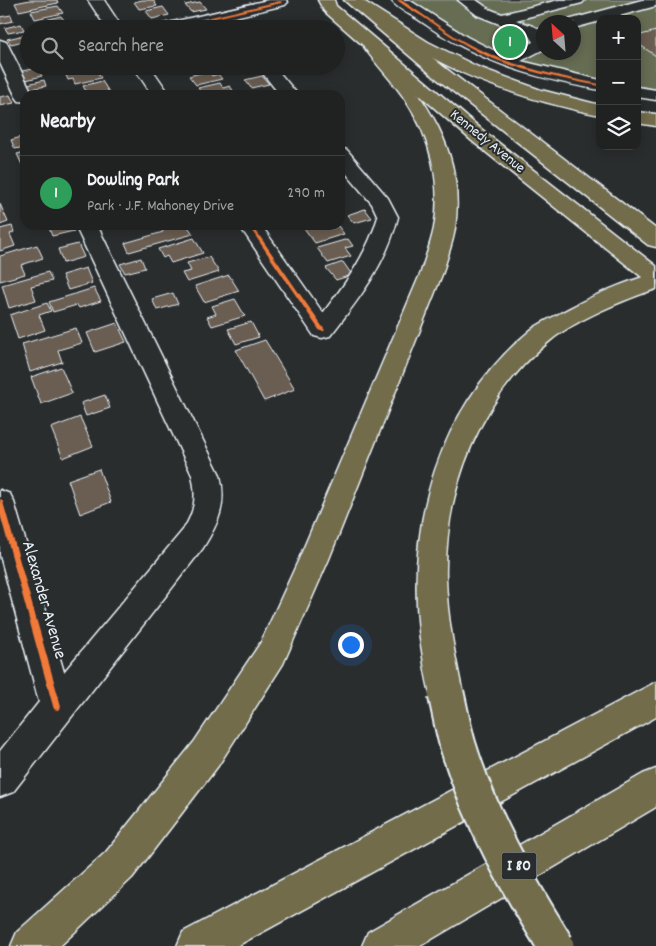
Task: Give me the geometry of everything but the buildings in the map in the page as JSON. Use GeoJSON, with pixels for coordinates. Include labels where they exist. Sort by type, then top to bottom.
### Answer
{"type":"FeatureCollection","features":[{"type":"Feature","properties":{"kind":"main road","name":"Kennedy Avenue"},"geometry":{"type":"LineString","coordinates":[[326,0],[329,8],[343,20]]}},
{"type":"Feature","properties":{"kind":"main road","name":"Kennedy Avenue"},"geometry":{"type":"LineString","coordinates":[[353,1],[438,71],[656,240]]}},
{"type":"Feature","properties":{"kind":"main road"},"geometry":{"type":"LineString","coordinates":[[353,1],[432,51],[493,80],[546,97],[596,109]]}},
{"type":"Feature","properties":{"kind":"main road","name":"Kennedy Avenue"},"geometry":{"type":"LineString","coordinates":[[345,22],[479,137],[656,276]]}},
{"type":"Feature","properties":{"kind":"main road"},"geometry":{"type":"LineString","coordinates":[[31,946],[118,865],[206,754],[272,653],[314,559],[432,272],[444,230],[447,186],[439,146],[424,114],[408,88],[372,46]]}},
{"type":"Feature","properties":{"kind":"main road"},"geometry":{"type":"LineString","coordinates":[[641,118],[656,120]]}},
{"type":"Feature","properties":{"kind":"main road"},"geometry":{"type":"LineString","coordinates":[[556,946],[525,896],[490,828],[460,754],[433,626],[431,562],[437,510],[452,458],[474,414],[503,371],[541,335],[589,306],[625,290],[656,281]]}},
{"type":"Feature","properties":{"kind":"main road"},"geometry":{"type":"LineString","coordinates":[[197,946],[656,699]]}},
{"type":"Feature","properties":{"kind":"main road","name":"I 80"},"geometry":{"type":"LineString","coordinates":[[382,946],[656,787]]}},
{"type":"Feature","properties":{"kind":"street"},"geometry":{"type":"LineString","coordinates":[[96,0],[110,20]]}},
{"type":"Feature","properties":{"kind":"street"},"geometry":{"type":"LineString","coordinates":[[208,0],[225,20]]}},
{"type":"Feature","properties":{"kind":"street"},"geometry":{"type":"LineString","coordinates":[[400,0],[471,47],[538,72],[596,85]]}},
{"type":"Feature","properties":{"kind":"street"},"geometry":{"type":"LineString","coordinates":[[469,2],[489,0]]}},
{"type":"Feature","properties":{"kind":"street"},"geometry":{"type":"LineString","coordinates":[[501,19],[577,0]]}},
{"type":"Feature","properties":{"kind":"street"},"geometry":{"type":"LineString","coordinates":[[581,21],[656,1]]}},
{"type":"Feature","properties":{"kind":"street"},"geometry":{"type":"LineString","coordinates":[[200,20],[280,2]]}},
{"type":"Feature","properties":{"kind":"street"},"geometry":{"type":"LineString","coordinates":[[469,2],[483,12],[536,36]]}},
{"type":"Feature","properties":{"kind":"street"},"geometry":{"type":"LineString","coordinates":[[508,61],[536,41]]}},
{"type":"Feature","properties":{"kind":"street"},"geometry":{"type":"LineString","coordinates":[[0,45],[10,62],[22,90]]}},
{"type":"Feature","properties":{"kind":"street"},"geometry":{"type":"LineString","coordinates":[[147,75],[158,90]]}},
{"type":"Feature","properties":{"kind":"street"},"geometry":{"type":"LineString","coordinates":[[272,75],[285,90]]}},
{"type":"Feature","properties":{"kind":"street"},"geometry":{"type":"LineString","coordinates":[[641,93],[656,95]]}},
{"type":"Feature","properties":{"kind":"street"},"geometry":{"type":"LineString","coordinates":[[253,230],[322,330],[358,283],[374,256],[388,217],[381,202],[345,160]]}},
{"type":"Feature","properties":{"kind":"street"},"geometry":{"type":"LineString","coordinates":[[0,779],[193,539],[207,513],[211,497],[206,475],[88,230]]}},
{"type":"Feature","properties":{"kind":"street","name":"Alexander Avenue"},"geometry":{"type":"LineString","coordinates":[[0,502],[57,706]]}},
{"type":"Feature","properties":{"kind":"green space"},"geometry":{"type":"Polygon","coordinates":[[[411,0],[656,0],[656,89],[641,87],[641,15],[596,15],[596,79],[548,69],[524,61],[477,42],[454,30],[411,0]]]}},
{"type":"Feature","properties":{"kind":"cycle path"},"geometry":{"type":"LineString","coordinates":[[399,0],[470,46],[501,60],[534,70],[596,84]]}},
{"type":"Feature","properties":{"kind":"cycle path"},"geometry":{"type":"LineString","coordinates":[[201,20],[280,2]]}},
{"type":"Feature","properties":{"kind":"cycle path"},"geometry":{"type":"LineString","coordinates":[[253,230],[322,330]]}},
{"type":"Feature","properties":{"kind":"cycle path"},"geometry":{"type":"LineString","coordinates":[[0,502],[57,706]]}},
{"type":"Feature","properties":{"kind":"place","name":"Dowling Park"},"geometry":{"type":"Point","coordinates":[510,42]}}]}
